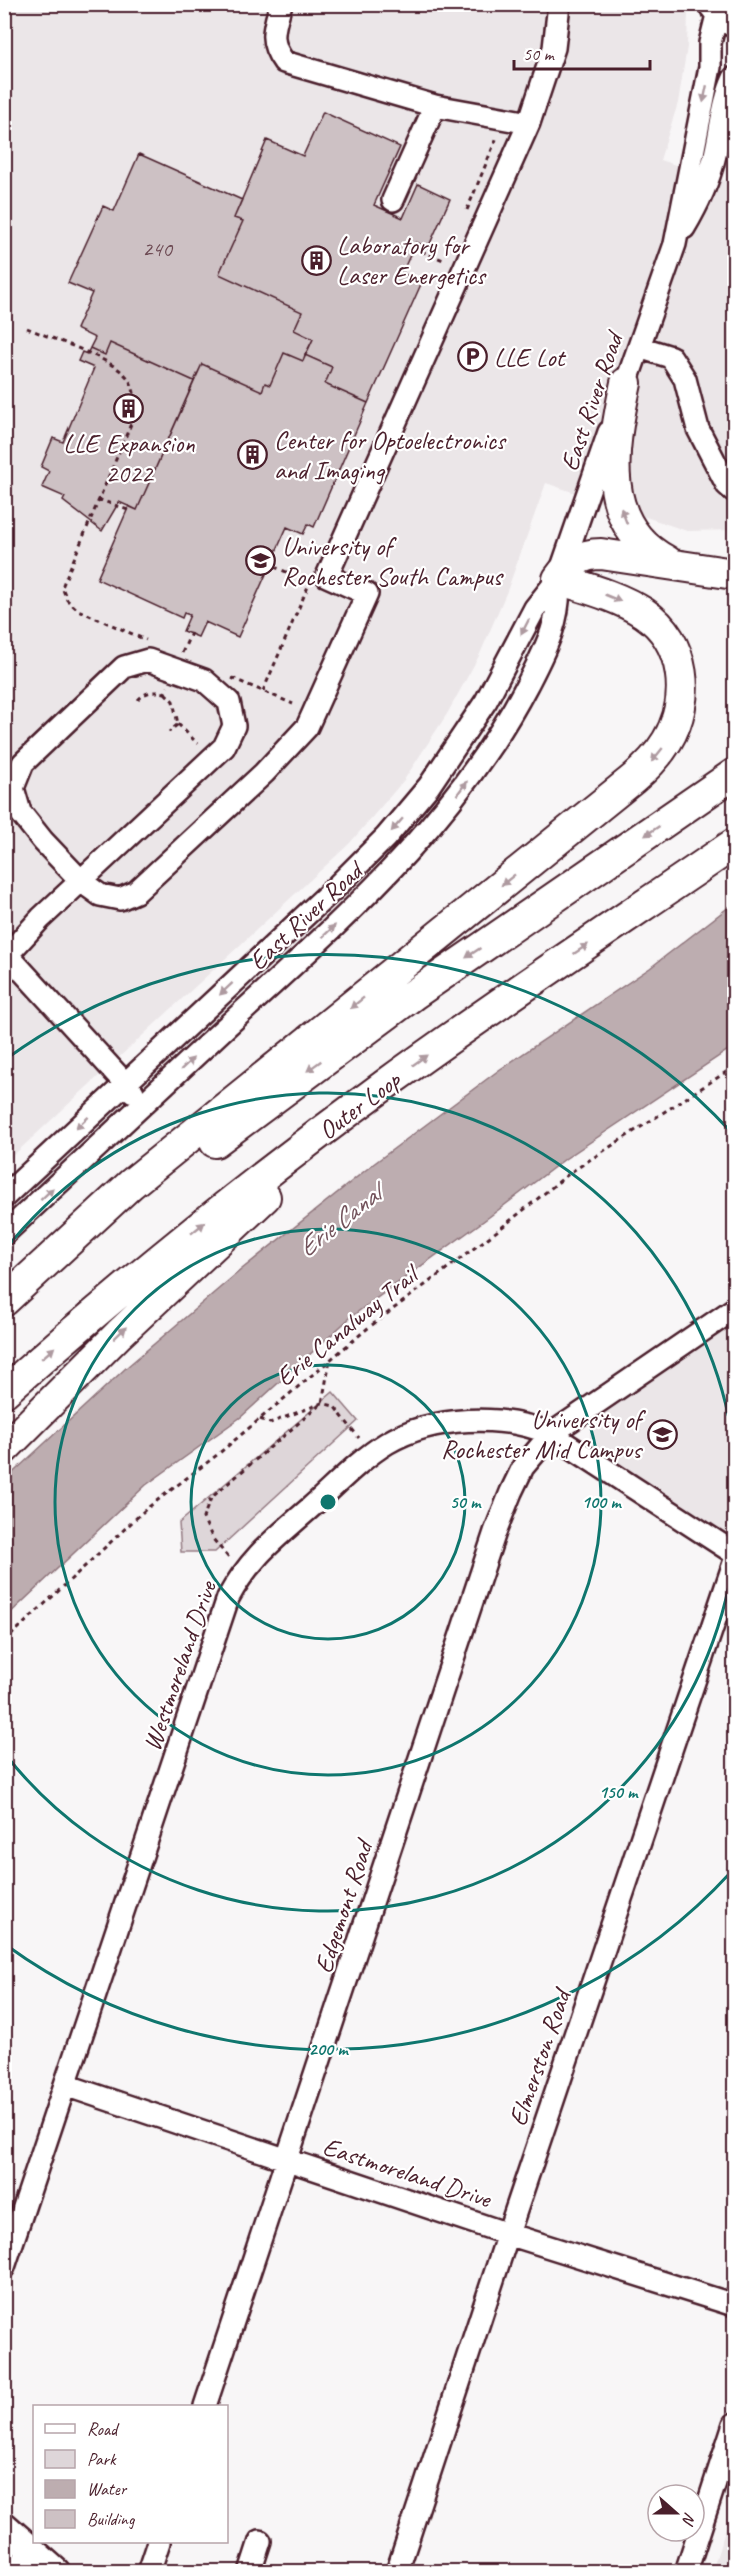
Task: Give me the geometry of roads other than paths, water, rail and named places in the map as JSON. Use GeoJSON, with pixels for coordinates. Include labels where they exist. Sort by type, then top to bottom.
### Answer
{"type":"FeatureCollection","features":[{"type":"Feature","properties":{"kind":"highway"},"geometry":{"type":"LineString","coordinates":[[626,383],[618,423],[615,462],[617,490],[622,513],[630,531],[642,545],[681,567]]}},
{"type":"Feature","properties":{"kind":"highway"},"geometry":{"type":"LineString","coordinates":[[4,1301],[131,1184],[633,779],[661,750],[676,721],[681,699],[680,667],[669,638],[658,623],[633,607],[558,579],[577,559],[592,554],[735,574]]}},
{"type":"Feature","properties":{"kind":"highway"},"geometry":{"type":"LineString","coordinates":[[4,1316],[144,1198],[304,1074],[431,982],[735,774]]}},
{"type":"Feature","properties":{"kind":"highway","name":"Outer Loop"},"geometry":{"type":"LineString","coordinates":[[4,1392],[201,1225],[389,1082],[735,844]]}},
{"type":"Feature","properties":{"kind":"highway"},"geometry":{"type":"LineString","coordinates":[[4,1449],[118,1334],[389,1082]]}},
{"type":"Feature","properties":{"kind":"main road"},"geometry":{"type":"LineString","coordinates":[[4,2526],[56,2571]]}},
{"type":"Feature","properties":{"kind":"street"},"geometry":{"type":"LineString","coordinates":[[281,4],[273,38],[276,51],[284,62],[435,106],[529,123]]}},
{"type":"Feature","properties":{"kind":"street"},"geometry":{"type":"LineString","coordinates":[[144,1104],[6,952],[82,882],[224,747],[234,726],[229,702],[204,680],[148,660],[124,667],[23,763],[13,788],[20,812],[43,841],[82,882],[100,895],[120,899],[136,892],[264,773],[307,727],[367,594],[327,576],[529,123],[554,48],[560,4]]}},
{"type":"Feature","properties":{"kind":"street","name":"East River Road"},"geometry":{"type":"LineString","coordinates":[[4,1197],[338,885],[408,812],[468,731],[535,608],[558,579],[675,244],[710,67],[710,43],[720,16]]}},
{"type":"Feature","properties":{"kind":"street","name":"East River Road"},"geometry":{"type":"LineString","coordinates":[[675,244],[702,197],[714,161],[726,98],[735,78]]}},
{"type":"Feature","properties":{"kind":"street"},"geometry":{"type":"LineString","coordinates":[[393,200],[435,106]]}},
{"type":"Feature","properties":{"kind":"street"},"geometry":{"type":"LineString","coordinates":[[714,161],[735,123]]}},
{"type":"Feature","properties":{"kind":"street"},"geometry":{"type":"LineString","coordinates":[[639,347],[671,357],[685,379],[698,429],[727,485],[735,490]]}},
{"type":"Feature","properties":{"kind":"street","name":"East River Road"},"geometry":{"type":"LineString","coordinates":[[4,1234],[378,885],[424,836],[445,810],[502,728],[536,669],[556,622],[558,579]]}},
{"type":"Feature","properties":{"kind":"street"},"geometry":{"type":"LineString","coordinates":[[551,1434],[735,1309]]}},
{"type":"Feature","properties":{"kind":"street","name":"Westmoreland Drive"},"geometry":{"type":"LineString","coordinates":[[4,2267],[228,1598],[242,1573],[261,1551],[374,1452],[406,1434],[421,1429],[468,1421],[504,1422],[532,1426],[551,1434],[735,1552]]}},
{"type":"Feature","properties":{"kind":"street","name":"Edgemont Road"},"geometry":{"type":"LineString","coordinates":[[205,2405],[495,1532],[510,1492],[524,1467],[551,1434]]}},
{"type":"Feature","properties":{"kind":"street","name":"Elmerston Road"},"geometry":{"type":"LineString","coordinates":[[398,2571],[508,2234],[735,1563]]}},
{"type":"Feature","properties":{"kind":"street","name":"Eastmoreland Drive"},"geometry":{"type":"LineString","coordinates":[[65,2085],[508,2234],[735,2305]]}},
{"type":"Feature","properties":{"kind":"street"},"geometry":{"type":"LineString","coordinates":[[686,2571],[735,2424]]}},
{"type":"Feature","properties":{"kind":"street"},"geometry":{"type":"LineString","coordinates":[[249,2571],[260,2541]]}},
{"type":"Feature","properties":{"kind":"street"},"geometry":{"type":"LineString","coordinates":[[149,2571],[158,2543]]}},
{"type":"Feature","properties":{"kind":"street"},"geometry":{"type":"LineString","coordinates":[[4,2567],[12,2571],[32,2550]]}},
{"type":"Feature","properties":{"kind":"water","name":"Erie Canal"},"geometry":{"type":"Polygon","coordinates":[[[734,903],[734,1046],[565,1159],[352,1316],[241,1417],[146,1485],[5,1618],[5,1480],[127,1367],[242,1269],[372,1165],[499,1070],[650,968],[734,903]]]}},
{"type":"Feature","properties":{"kind":"place","name":"Laboratory for Laser Energetics"},"geometry":{"type":"Point","coordinates":[316,260]}},
{"type":"Feature","properties":{"kind":"place","name":"LLE Lot"},"geometry":{"type":"Point","coordinates":[473,357]}},
{"type":"Feature","properties":{"kind":"place","name":"LLE Expansion 2022"},"geometry":{"type":"Point","coordinates":[129,409]}},
{"type":"Feature","properties":{"kind":"place","name":"Center for Optoelectronics and Imaging"},"geometry":{"type":"Point","coordinates":[253,455]}},
{"type":"Feature","properties":{"kind":"place","name":"University of Rochester South Campus"},"geometry":{"type":"Point","coordinates":[261,561]}},
{"type":"Feature","properties":{"kind":"place","name":"University of Rochester Mid Campus"},"geometry":{"type":"Point","coordinates":[662,1434]}}]}
